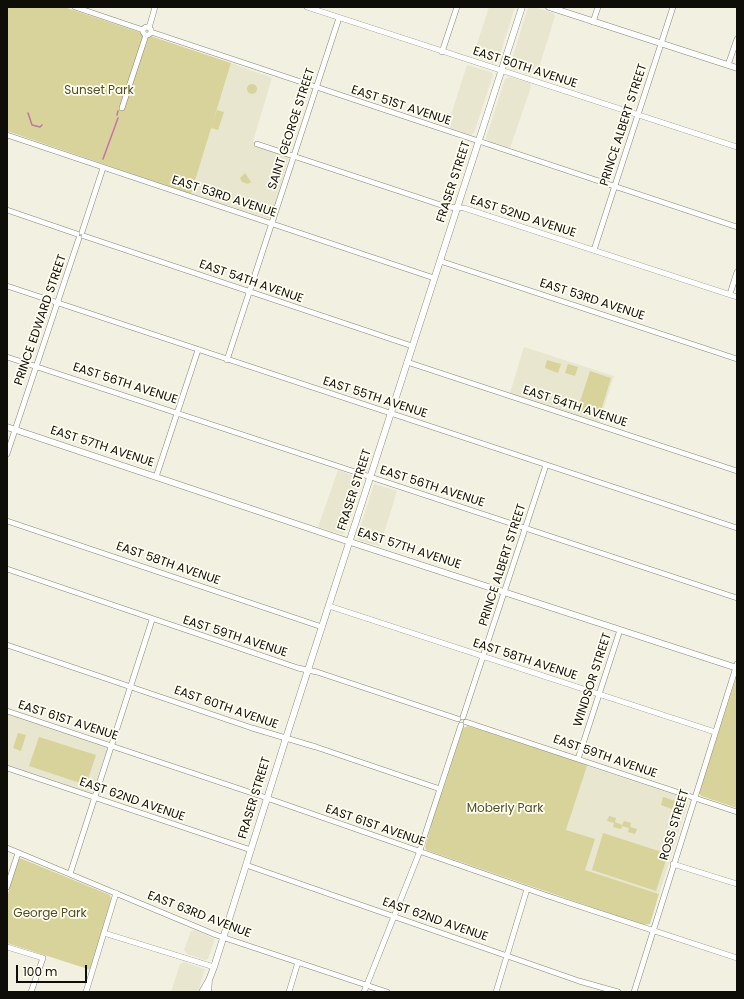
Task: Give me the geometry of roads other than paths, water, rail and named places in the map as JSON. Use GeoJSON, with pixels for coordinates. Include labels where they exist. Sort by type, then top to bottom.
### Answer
{"type":"FeatureCollection","features":[{"type":"Feature","properties":{"kind":"street","name":"EAST 51ST AVENUE"},"geometry":{"type":"LineString","coordinates":[[75,7],[737,227]]}},
{"type":"Feature","properties":{"kind":"street"},"geometry":{"type":"LineString","coordinates":[[122,108],[155,7]]}},
{"type":"Feature","properties":{"kind":"street","name":"EAST 50TH AVENUE"},"geometry":{"type":"LineString","coordinates":[[307,7],[737,147]]}},
{"type":"Feature","properties":{"kind":"street"},"geometry":{"type":"LineString","coordinates":[[442,52],[457,7]]}},
{"type":"Feature","properties":{"kind":"street","name":"FRASER STREET"},"geometry":{"type":"LineString","coordinates":[[202,992],[214,967],[286,738],[522,7]]}},
{"type":"Feature","properties":{"kind":"street"},"geometry":{"type":"LineString","coordinates":[[550,7],[737,68]]}},
{"type":"Feature","properties":{"kind":"street"},"geometry":{"type":"LineString","coordinates":[[593,22],[598,7]]}},
{"type":"Feature","properties":{"kind":"street","name":"PRINCE ALBERT STREET"},"geometry":{"type":"LineString","coordinates":[[594,250],[673,7]]}},
{"type":"Feature","properties":{"kind":"street","name":"SAINT GEORGE STREET"},"geometry":{"type":"LineString","coordinates":[[227,360],[339,18]]}},
{"type":"Feature","properties":{"kind":"street"},"geometry":{"type":"LineString","coordinates":[[728,65],[737,39]]}},
{"type":"Feature","properties":{"kind":"street","name":"EAST 53RD AVENUE"},"geometry":{"type":"LineString","coordinates":[[7,135],[434,278]]}},
{"type":"Feature","properties":{"kind":"street","name":"EAST 52ND AVENUE"},"geometry":{"type":"LineString","coordinates":[[257,144],[447,207],[464,208],[737,297]]}},
{"type":"Feature","properties":{"kind":"street","name":"PRINCE EDWARD STREET"},"geometry":{"type":"LineString","coordinates":[[7,454],[103,168]]}},
{"type":"Feature","properties":{"kind":"street","name":"EAST 54TH AVENUE"},"geometry":{"type":"LineString","coordinates":[[7,210],[412,346]]}},
{"type":"Feature","properties":{"kind":"street","name":"EAST 53RD AVENUE"},"geometry":{"type":"LineString","coordinates":[[440,261],[737,359]]}},
{"type":"Feature","properties":{"kind":"street"},"geometry":{"type":"LineString","coordinates":[[730,294],[737,272]]}},
{"type":"Feature","properties":{"kind":"street","name":"EAST 55TH AVENUE"},"geometry":{"type":"LineString","coordinates":[[7,286],[737,528]]}},
{"type":"Feature","properties":{"kind":"street"},"geometry":{"type":"LineString","coordinates":[[156,477],[198,350]]}},
{"type":"Feature","properties":{"kind":"street","name":"EAST 56TH AVENUE"},"geometry":{"type":"LineString","coordinates":[[7,357],[178,412],[737,598]]}},
{"type":"Feature","properties":{"kind":"street","name":"EAST 54TH AVENUE"},"geometry":{"type":"LineString","coordinates":[[407,362],[737,471]]}},
{"type":"Feature","properties":{"kind":"street","name":"EAST 57TH AVENUE"},"geometry":{"type":"LineString","coordinates":[[7,426],[350,542],[620,630],[737,666]]}},
{"type":"Feature","properties":{"kind":"street","name":"PRINCE ALBERT STREET"},"geometry":{"type":"LineString","coordinates":[[364,992],[419,852],[546,465]]}},
{"type":"Feature","properties":{"kind":"street","name":"EAST 58TH AVENUE"},"geometry":{"type":"LineString","coordinates":[[7,521],[322,627]]}},
{"type":"Feature","properties":{"kind":"street","name":"EAST 59TH AVENUE"},"geometry":{"type":"LineString","coordinates":[[7,569],[152,620],[737,812]]}},
{"type":"Feature","properties":{"kind":"street","name":"EAST 58TH AVENUE"},"geometry":{"type":"LineString","coordinates":[[329,606],[715,732]]}},
{"type":"Feature","properties":{"kind":"street"},"geometry":{"type":"LineString","coordinates":[[70,874],[152,620]]}},
{"type":"Feature","properties":{"kind":"street","name":"WINDSOR STREET"},"geometry":{"type":"LineString","coordinates":[[578,759],[620,630]]}},
{"type":"Feature","properties":{"kind":"street","name":"EAST 60TH AVENUE"},"geometry":{"type":"LineString","coordinates":[[7,645],[440,789]]}},
{"type":"Feature","properties":{"kind":"street","name":"ROSS STREET"},"geometry":{"type":"LineString","coordinates":[[634,992],[652,930],[737,666]]}},
{"type":"Feature","properties":{"kind":"street","name":"EAST 61ST AVENUE"},"geometry":{"type":"LineString","coordinates":[[7,711],[267,798],[527,889],[737,958]]}},
{"type":"Feature","properties":{"kind":"street","name":"EAST 62ND AVENUE"},"geometry":{"type":"LineString","coordinates":[[7,768],[251,850]]}},
{"type":"Feature","properties":{"kind":"street","name":"EAST 63RD AVENUE"},"geometry":{"type":"LineString","coordinates":[[7,848],[223,937],[387,992]]}},
{"type":"Feature","properties":{"kind":"street"},"geometry":{"type":"LineString","coordinates":[[7,887],[18,853]]}},
{"type":"Feature","properties":{"kind":"street"},"geometry":{"type":"LineString","coordinates":[[673,864],[737,884]]}},
{"type":"Feature","properties":{"kind":"street","name":"EAST 62ND AVENUE"},"geometry":{"type":"LineString","coordinates":[[246,866],[579,981],[618,992]]}},
{"type":"Feature","properties":{"kind":"street"},"geometry":{"type":"LineString","coordinates":[[496,992],[527,889]]}},
{"type":"Feature","properties":{"kind":"street"},"geometry":{"type":"LineString","coordinates":[[86,992],[116,893]]}},
{"type":"Feature","properties":{"kind":"street"},"geometry":{"type":"LineString","coordinates":[[104,933],[214,967]]}},
{"type":"Feature","properties":{"kind":"street"},"geometry":{"type":"LineString","coordinates":[[7,947],[43,958],[32,992]]}},
{"type":"Feature","properties":{"kind":"street"},"geometry":{"type":"LineString","coordinates":[[289,992],[298,962]]}},
{"type":"Feature","properties":{"kind":"street","name":"FRASER STREET"},"geometry":{"type":"LineString","coordinates":[[208,992],[209,980]]}},
{"type":"Feature","properties":{"kind":"waterway"},"geometry":{"type":"LineString","coordinates":[[117,115],[118,111]]}},
{"type":"Feature","properties":{"kind":"waterway"},"geometry":{"type":"LineString","coordinates":[[28,113],[32,125],[40,127],[42,125]]}},
{"type":"Feature","properties":{"kind":"waterway"},"geometry":{"type":"LineString","coordinates":[[103,159],[118,118]]}},
{"type":"Feature","properties":{"kind":"park label","name":"Sunset Park"},"geometry":{"type":"Point","coordinates":[99,91]}},
{"type":"Feature","properties":{"kind":"park label","name":"Moberly Park"},"geometry":{"type":"Point","coordinates":[505,809]}},
{"type":"Feature","properties":{"kind":"park label","name":"George Park"},"geometry":{"type":"Point","coordinates":[50,914]}}]}
